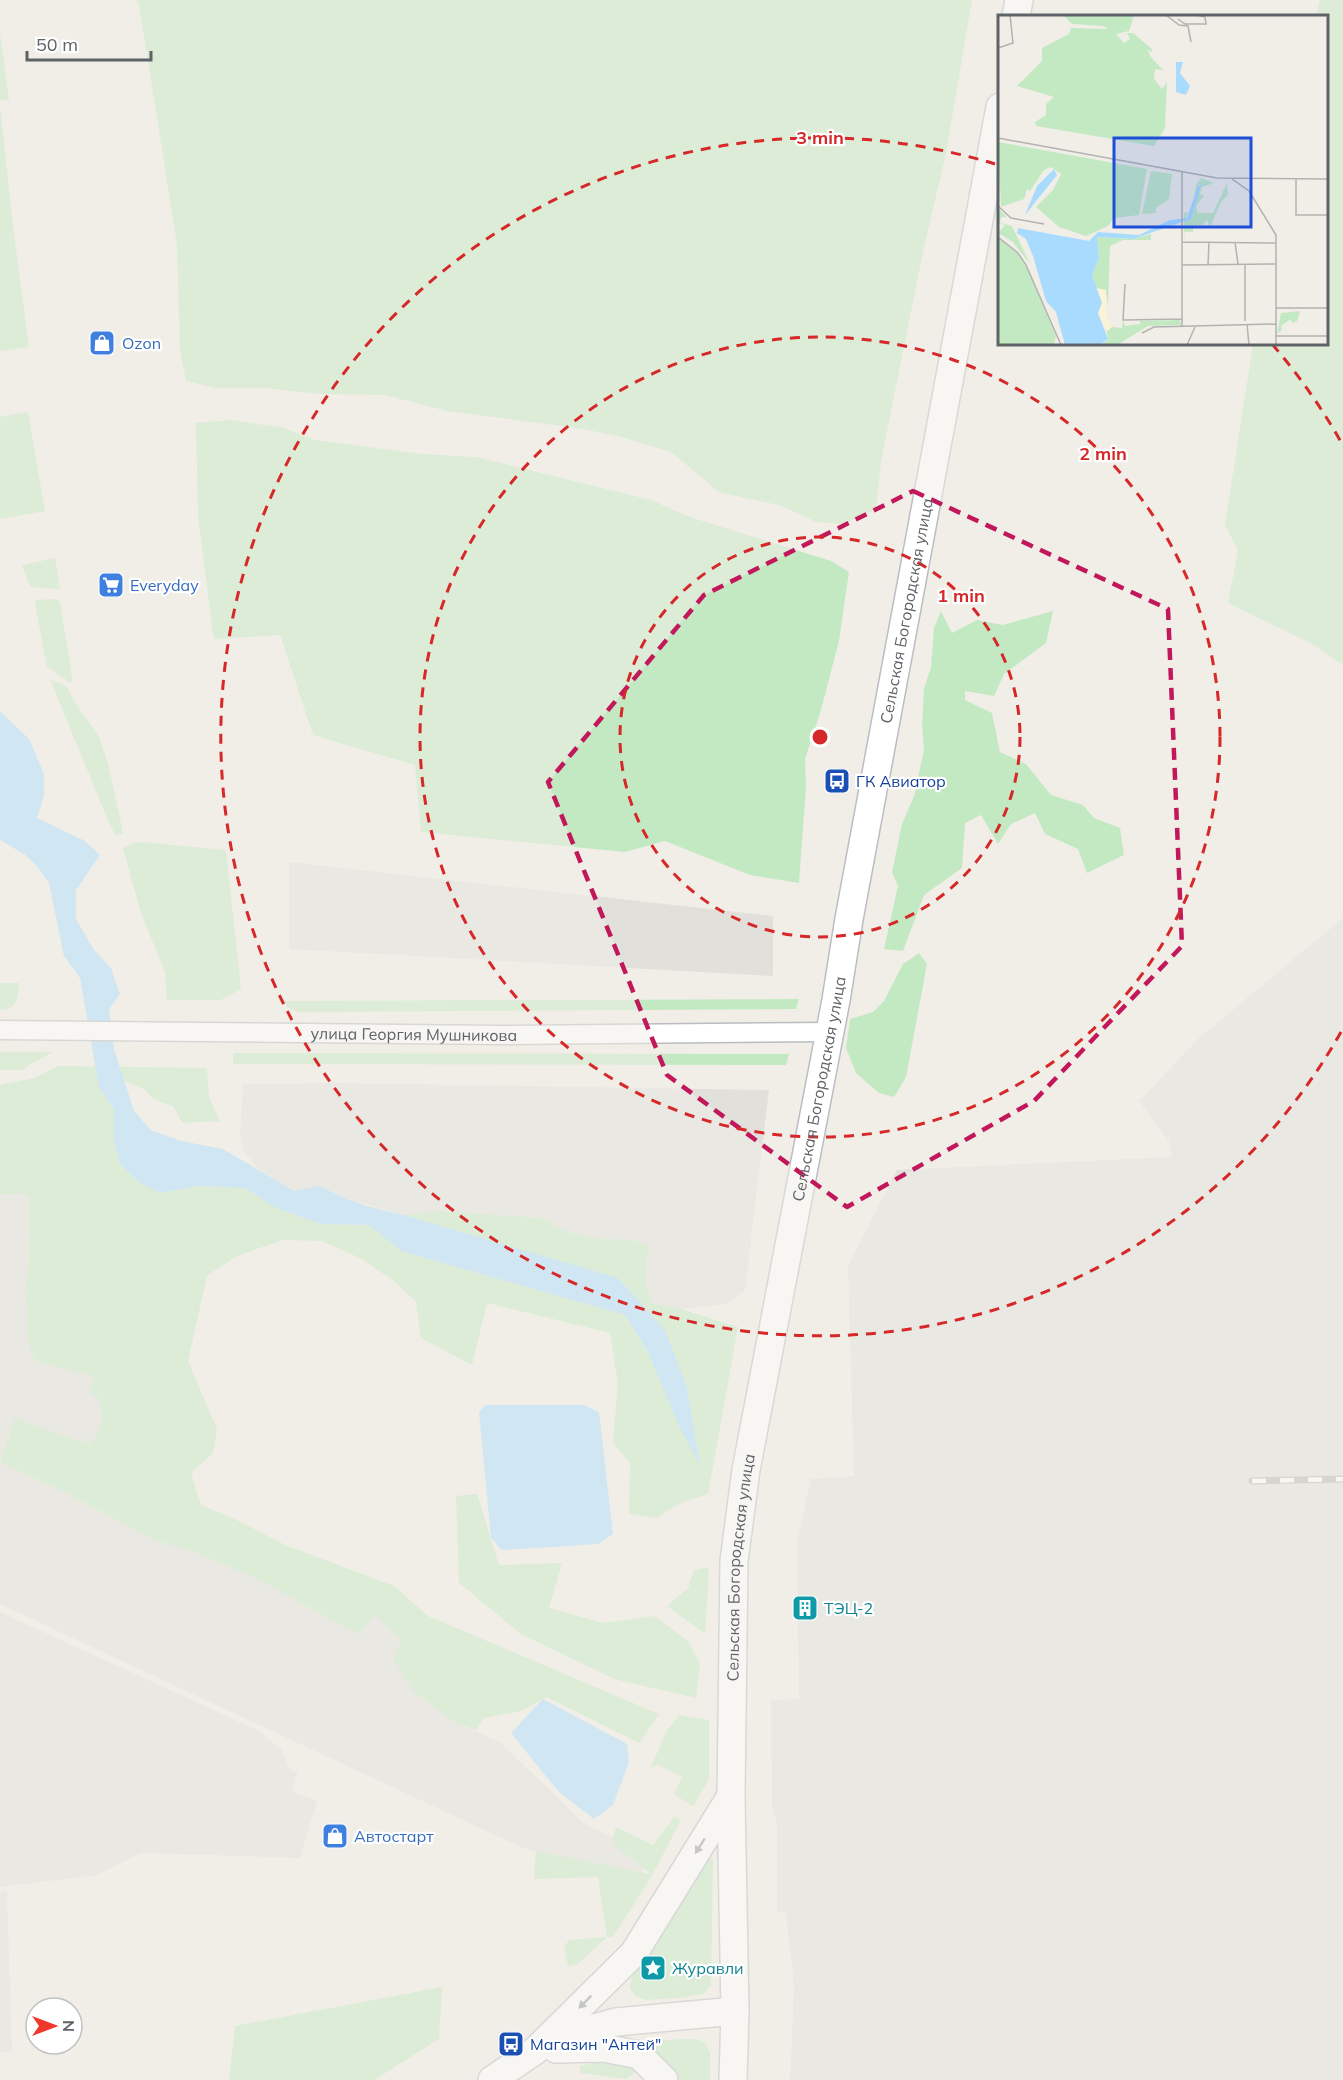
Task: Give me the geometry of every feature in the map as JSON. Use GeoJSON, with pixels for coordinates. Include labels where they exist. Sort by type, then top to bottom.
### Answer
{"type":"FeatureCollection","features":[{"type":"Feature","properties":{"kind":"main road"},"geometry":{"type":"LineString","coordinates":[[1016,15],[1019,0]]}},
{"type":"Feature","properties":{"kind":"main road","name":"Сельская Богородская улица"},"geometry":{"type":"LineString","coordinates":[[733,2080],[735,2011],[731,1796],[732,1595],[746,1470],[998,112]]}},
{"type":"Feature","properties":{"kind":"main road"},"geometry":{"type":"LineString","coordinates":[[492,2080],[536,2050],[634,1953],[731,1796]]}},
{"type":"Feature","properties":{"kind":"main road"},"geometry":{"type":"LineString","coordinates":[[536,2050],[579,2032],[616,2022],[735,2011]]}},
{"type":"Feature","properties":{"kind":"main road"},"geometry":{"type":"LineString","coordinates":[[536,2050],[604,2048],[639,2055],[664,2080]]}},
{"type":"Feature","properties":{"kind":"street","name":"улица Георгия Мушникова"},"geometry":{"type":"LineString","coordinates":[[0,1030],[500,1035],[829,1032]]}},
{"type":"Feature","properties":{"kind":"highlighted area"},"geometry":{"type":"Polygon","coordinates":[[[913,491],[1168,609],[1182,946],[1034,1101],[847,1207],[667,1075],[548,782],[704,595],[913,491]]]}},
{"type":"Feature","properties":{"kind":"shaded area"},"geometry":{"type":"Polygon","coordinates":[[[289,862],[773,916],[773,976],[289,949],[289,862]]]}},
{"type":"Feature","properties":{"kind":"shaded area"},"geometry":{"type":"Polygon","coordinates":[[[1343,918],[1343,2080],[790,2080],[794,1986],[786,1913],[777,1911],[777,1825],[772,1803],[771,1700],[799,1699],[797,1542],[811,1479],[854,1476],[848,1266],[897,1170],[1172,1157],[1169,1141],[1139,1101],[1199,1038],[1343,918]]]}},
{"type":"Feature","properties":{"kind":"shaded area"},"geometry":{"type":"Polygon","coordinates":[[[337,1083],[769,1090],[745,1290],[726,1304],[681,1309],[652,1303],[645,1283],[648,1246],[634,1240],[592,1238],[570,1233],[541,1218],[439,1211],[404,1215],[344,1198],[320,1186],[294,1191],[259,1169],[243,1151],[240,1135],[243,1084],[337,1083]]]}},
{"type":"Feature","properties":{"kind":"shaded area"},"geometry":{"type":"Polygon","coordinates":[[[0,1194],[29,1196],[30,1239],[27,1283],[35,1361],[95,1376],[104,1416],[96,1438],[88,1444],[15,1418],[0,1460],[0,1194]]]}},
{"type":"Feature","properties":{"kind":"shaded area"},"geometry":{"type":"Polygon","coordinates":[[[0,1462],[64,1492],[157,1541],[200,1554],[261,1581],[358,1634],[375,1615],[402,1639],[456,1723],[500,1742],[586,1825],[651,1853],[640,1877],[523,1848],[0,1604],[0,1462]]]}},
{"type":"Feature","properties":{"kind":"shaded area"},"geometry":{"type":"Polygon","coordinates":[[[0,1612],[259,1731],[281,1749],[291,1771],[298,1772],[292,1792],[317,1801],[300,1858],[141,1853],[97,1875],[0,1887],[0,1612]]]}},
{"type":"Feature","properties":{"kind":"shaded area"},"geometry":{"type":"Polygon","coordinates":[[[7,1891],[12,2051],[0,2052],[0,1892],[7,1891]]]}},
{"type":"Feature","properties":{"kind":"green space"},"geometry":{"type":"Polygon","coordinates":[[[136,0],[972,0],[946,153],[923,252],[881,462],[876,509],[843,524],[816,522],[782,506],[719,492],[671,452],[622,437],[583,429],[447,411],[385,395],[320,394],[265,388],[216,388],[186,381],[180,350],[177,244],[139,4],[136,0]]]}},
{"type":"Feature","properties":{"kind":"green space"},"geometry":{"type":"Polygon","coordinates":[[[1320,0],[1343,0],[1343,665],[1312,644],[1228,603],[1238,550],[1225,525],[1253,345],[1328,345],[1328,15],[1316,15],[1320,0]]]}},
{"type":"Feature","properties":{"kind":"green space"},"geometry":{"type":"Polygon","coordinates":[[[0,32],[9,100],[0,100],[0,32]]]}},
{"type":"Feature","properties":{"kind":"green space"},"geometry":{"type":"Polygon","coordinates":[[[0,106],[29,347],[0,351],[0,106]]]}},
{"type":"Feature","properties":{"kind":"green space"},"geometry":{"type":"Polygon","coordinates":[[[28,412],[45,511],[0,519],[0,417],[28,412]]]}},
{"type":"Feature","properties":{"kind":"green space"},"geometry":{"type":"Polygon","coordinates":[[[231,420],[284,428],[315,440],[422,454],[476,457],[651,500],[690,517],[831,561],[849,572],[839,641],[821,710],[805,759],[806,787],[799,883],[750,875],[665,841],[625,852],[421,832],[415,765],[313,735],[280,635],[215,639],[198,516],[196,423],[231,420]]]}},
{"type":"Feature","properties":{"kind":"green space"},"geometry":{"type":"Polygon","coordinates":[[[55,558],[60,589],[30,587],[22,565],[55,558]]]}},
{"type":"Feature","properties":{"kind":"green space"},"geometry":{"type":"Polygon","coordinates":[[[54,599],[60,602],[73,682],[69,682],[47,667],[35,603],[37,600],[54,599]]]}},
{"type":"Feature","properties":{"kind":"green space"},"geometry":{"type":"Polygon","coordinates":[[[941,611],[952,633],[977,620],[1003,625],[1053,611],[1046,643],[1004,674],[994,696],[965,691],[965,700],[992,713],[1000,752],[1026,764],[1051,795],[1083,805],[1094,818],[1120,828],[1124,855],[1087,873],[1078,849],[1045,834],[1035,813],[1011,824],[998,844],[981,815],[965,823],[962,868],[924,895],[903,951],[884,949],[898,886],[892,872],[902,824],[914,796],[924,750],[922,724],[924,689],[931,667],[934,628],[941,611]]]}},
{"type":"Feature","properties":{"kind":"green space"},"geometry":{"type":"Polygon","coordinates":[[[50,679],[66,686],[99,736],[109,768],[123,833],[116,836],[109,823],[50,679]]]}},
{"type":"Feature","properties":{"kind":"green space"},"geometry":{"type":"Polygon","coordinates":[[[141,842],[226,850],[241,989],[221,1000],[167,1000],[165,972],[141,913],[123,848],[141,842]]]}},
{"type":"Feature","properties":{"kind":"green space"},"geometry":{"type":"Polygon","coordinates":[[[919,953],[927,964],[906,1077],[894,1097],[879,1093],[856,1073],[846,1048],[850,1019],[873,1012],[884,1001],[903,964],[919,953]]]}},
{"type":"Feature","properties":{"kind":"green space"},"geometry":{"type":"Polygon","coordinates":[[[0,983],[19,983],[14,1005],[0,1010],[0,983]]]}},
{"type":"Feature","properties":{"kind":"green space"},"geometry":{"type":"Polygon","coordinates":[[[799,999],[796,1009],[298,1012],[287,1007],[284,1001],[799,999]]]}},
{"type":"Feature","properties":{"kind":"green space"},"geometry":{"type":"Polygon","coordinates":[[[0,1052],[53,1052],[24,1070],[0,1070],[0,1052]]]}},
{"type":"Feature","properties":{"kind":"green space"},"geometry":{"type":"Polygon","coordinates":[[[233,1053],[789,1054],[786,1065],[233,1064],[233,1053]]]}},
{"type":"Feature","properties":{"kind":"green space"},"geometry":{"type":"Polygon","coordinates":[[[58,1066],[207,1068],[209,1097],[220,1121],[182,1123],[174,1107],[152,1098],[144,1089],[125,1081],[105,1095],[114,1110],[114,1141],[162,1193],[198,1186],[245,1188],[276,1208],[322,1224],[369,1225],[401,1251],[625,1315],[648,1352],[618,1279],[404,1215],[439,1211],[541,1218],[570,1233],[592,1238],[634,1240],[648,1246],[645,1283],[652,1303],[681,1309],[738,1327],[708,1494],[678,1504],[657,1518],[629,1514],[630,1463],[613,1443],[618,1383],[610,1333],[487,1303],[472,1365],[421,1338],[416,1302],[393,1280],[360,1258],[322,1241],[283,1240],[237,1256],[207,1276],[188,1361],[217,1429],[213,1453],[191,1473],[201,1505],[241,1522],[285,1545],[394,1586],[428,1616],[659,1714],[639,1743],[547,1697],[521,1711],[484,1718],[476,1730],[456,1723],[414,1692],[394,1660],[401,1639],[375,1615],[358,1634],[261,1581],[200,1554],[157,1541],[64,1492],[0,1462],[15,1418],[88,1444],[97,1434],[101,1423],[99,1398],[90,1393],[94,1376],[35,1361],[28,1342],[29,1197],[25,1194],[0,1194],[0,1085],[35,1078],[58,1066]]]}},
{"type":"Feature","properties":{"kind":"green space"},"geometry":{"type":"Polygon","coordinates":[[[477,1494],[499,1565],[562,1563],[549,1608],[603,1623],[655,1616],[689,1642],[700,1664],[696,1698],[614,1679],[521,1634],[459,1583],[456,1496],[477,1494]]]}},
{"type":"Feature","properties":{"kind":"green space"},"geometry":{"type":"Polygon","coordinates":[[[709,1567],[705,1634],[667,1606],[688,1588],[694,1570],[709,1567]]]}},
{"type":"Feature","properties":{"kind":"green space"},"geometry":{"type":"Polygon","coordinates":[[[680,1715],[709,1720],[709,1779],[693,1807],[674,1794],[682,1777],[658,1765],[651,1767],[667,1730],[680,1715]]]}},
{"type":"Feature","properties":{"kind":"green space"},"geometry":{"type":"Polygon","coordinates":[[[674,1817],[681,1820],[653,1874],[613,1937],[607,1937],[598,1877],[534,1879],[536,1851],[651,1874],[612,1843],[616,1827],[653,1845],[674,1817]]]}},
{"type":"Feature","properties":{"kind":"green space"},"geometry":{"type":"Polygon","coordinates":[[[708,1857],[713,1860],[711,1986],[703,1994],[678,1998],[645,2000],[636,1996],[630,1988],[632,1977],[708,1857]]]}},
{"type":"Feature","properties":{"kind":"green space"},"geometry":{"type":"Polygon","coordinates":[[[607,1937],[578,1964],[568,1966],[564,1947],[569,1940],[607,1937]]]}},
{"type":"Feature","properties":{"kind":"green space"},"geometry":{"type":"Polygon","coordinates":[[[442,1987],[439,2039],[374,2080],[229,2080],[235,2026],[442,1987]]]}},
{"type":"Feature","properties":{"kind":"green space"},"geometry":{"type":"Polygon","coordinates":[[[697,2039],[705,2043],[710,2053],[710,2080],[675,2080],[648,2046],[650,2042],[697,2039]]]}},
{"type":"Feature","properties":{"kind":"green space"},"geometry":{"type":"Polygon","coordinates":[[[611,2060],[640,2068],[626,2079],[581,2073],[579,2066],[611,2060]]]}},
{"type":"Feature","properties":{"kind":"water"},"geometry":{"type":"Polygon","coordinates":[[[0,711],[29,739],[44,774],[44,796],[37,818],[85,841],[100,855],[76,890],[76,919],[94,950],[111,968],[120,994],[109,1009],[114,1049],[134,1111],[151,1130],[181,1141],[223,1149],[294,1191],[320,1186],[367,1206],[618,1278],[665,1330],[687,1388],[700,1466],[679,1426],[648,1352],[625,1315],[401,1251],[369,1225],[322,1224],[276,1208],[245,1188],[198,1186],[162,1193],[141,1184],[120,1164],[114,1141],[114,1110],[99,1087],[80,978],[64,956],[49,883],[35,864],[24,854],[0,840],[0,711]]]}},
{"type":"Feature","properties":{"kind":"water"},"geometry":{"type":"Polygon","coordinates":[[[485,1405],[584,1405],[599,1412],[613,1534],[598,1544],[502,1550],[491,1538],[479,1412],[485,1405]]]}},
{"type":"Feature","properties":{"kind":"water"},"geometry":{"type":"Polygon","coordinates":[[[543,1699],[627,1744],[629,1762],[613,1805],[594,1819],[558,1791],[511,1733],[543,1699]]]}},
{"type":"Feature","properties":{"kind":"railway"},"geometry":{"type":"LineString","coordinates":[[1252,1481],[1343,1479]]}},
{"type":"Feature","properties":{"kind":"place","name":"Ozon"},"geometry":{"type":"Point","coordinates":[102,343]}},
{"type":"Feature","properties":{"kind":"place","name":"Everyday"},"geometry":{"type":"Point","coordinates":[111,585]}},
{"type":"Feature","properties":{"kind":"place","name":"ГК Авиатор"},"geometry":{"type":"Point","coordinates":[837,781]}},
{"type":"Feature","properties":{"kind":"place","name":"ТЭЦ-2"},"geometry":{"type":"Point","coordinates":[805,1608]}},
{"type":"Feature","properties":{"kind":"place","name":"Автостарт"},"geometry":{"type":"Point","coordinates":[335,1836]}},
{"type":"Feature","properties":{"kind":"place","name":"Журавли"},"geometry":{"type":"Point","coordinates":[653,1968]}},
{"type":"Feature","properties":{"kind":"place","name":"Магазин \"Антей\""},"geometry":{"type":"Point","coordinates":[511,2044]}}]}
